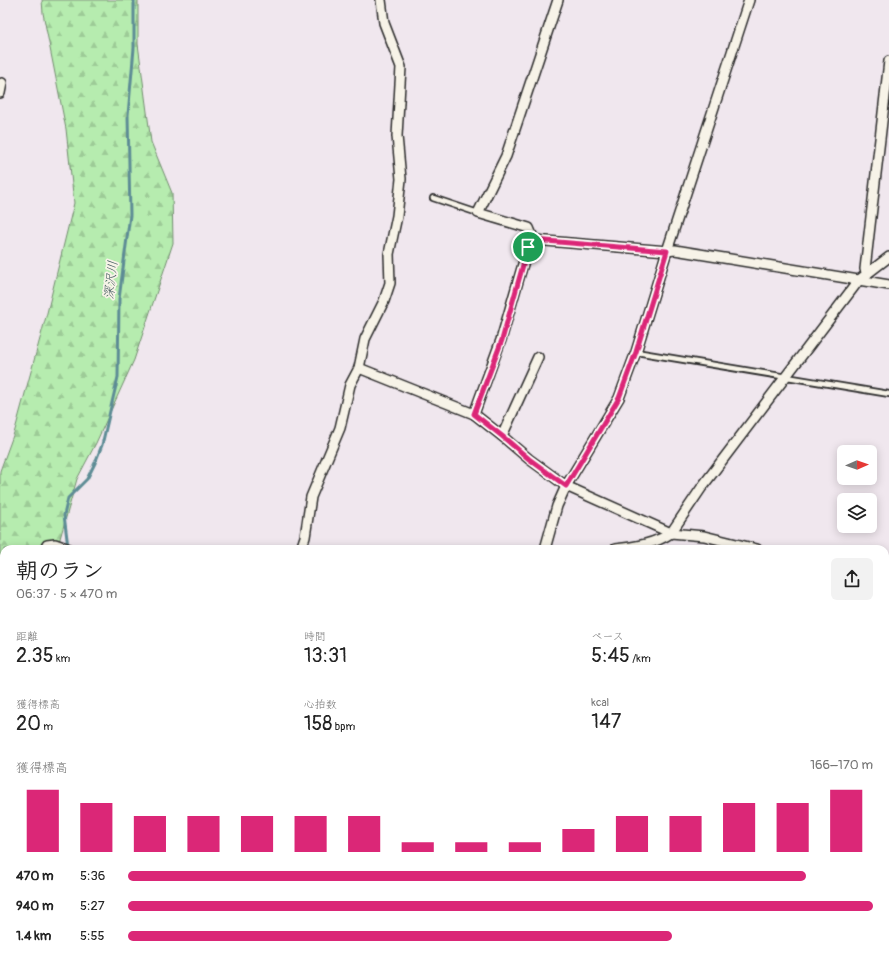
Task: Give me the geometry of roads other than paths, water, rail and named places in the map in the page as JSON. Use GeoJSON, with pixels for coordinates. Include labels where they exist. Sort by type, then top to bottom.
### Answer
{"type":"FeatureCollection","features":[{"type":"Feature","properties":{"kind":"street"},"geometry":{"type":"LineString","coordinates":[[302,545],[305,537],[311,497],[340,428],[350,385],[359,368],[365,338],[384,301],[390,283],[389,254],[397,216],[400,179],[397,136],[400,67],[384,23],[381,0]]}},
{"type":"Feature","properties":{"kind":"street"},"geometry":{"type":"LineString","coordinates":[[534,240],[529,228],[478,213],[506,156],[558,0]]}},
{"type":"Feature","properties":{"kind":"street"},"geometry":{"type":"LineString","coordinates":[[546,545],[557,506],[566,486],[619,398],[636,352],[667,251],[749,0]]}},
{"type":"Feature","properties":{"kind":"street"},"geometry":{"type":"LineString","coordinates":[[863,277],[889,61]]}},
{"type":"Feature","properties":{"kind":"street"},"geometry":{"type":"LineString","coordinates":[[0,94],[2,83]]}},
{"type":"Feature","properties":{"kind":"street"},"geometry":{"type":"LineString","coordinates":[[474,414],[502,340],[528,247],[534,240]]}},
{"type":"Feature","properties":{"kind":"street"},"geometry":{"type":"LineString","coordinates":[[534,240],[667,251],[675,250],[863,277],[889,285]]}},
{"type":"Feature","properties":{"kind":"street"},"geometry":{"type":"LineString","coordinates":[[640,545],[664,538],[671,533],[702,487],[785,376],[863,277],[889,256]]}},
{"type":"Feature","properties":{"kind":"street"},"geometry":{"type":"LineString","coordinates":[[502,436],[538,357]]}},
{"type":"Feature","properties":{"kind":"street"},"geometry":{"type":"LineString","coordinates":[[359,368],[474,414],[529,459],[566,486],[671,533],[704,536],[741,545]]}},
{"type":"Feature","properties":{"kind":"street"},"geometry":{"type":"LineString","coordinates":[[47,545],[58,545]]}},
{"type":"Feature","properties":{"kind":"lane"},"geometry":{"type":"LineString","coordinates":[[433,198],[478,213]]}},
{"type":"Feature","properties":{"kind":"lane"},"geometry":{"type":"LineString","coordinates":[[636,352],[889,394]]}},
{"type":"Feature","properties":{"kind":"waterway","name":"深沢川"},"geometry":{"type":"LineString","coordinates":[[68,545],[64,515],[68,498],[87,479],[95,463],[102,445],[118,377],[119,299],[130,215],[128,115],[134,48],[134,0]]}}]}
